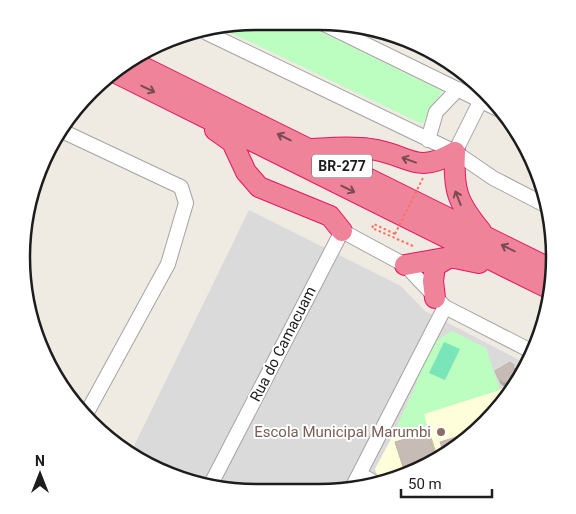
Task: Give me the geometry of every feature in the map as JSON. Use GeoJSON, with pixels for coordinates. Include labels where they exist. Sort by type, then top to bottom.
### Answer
{"type":"FeatureCollection","features":[{"type":"Feature","properties":{"kind":"highway","name":"BR-277"},"geometry":{"type":"LineString","coordinates":[[137,64],[546,266]]}},
{"type":"Feature","properties":{"kind":"highway","name":"BR-277"},"geometry":{"type":"LineString","coordinates":[[121,76],[544,286]]}},
{"type":"Feature","properties":{"kind":"highway"},"geometry":{"type":"LineString","coordinates":[[179,105],[232,142],[246,172],[259,187],[330,216],[342,231]]}},
{"type":"Feature","properties":{"kind":"highway"},"geometry":{"type":"LineString","coordinates":[[309,149],[367,148],[426,164],[437,162],[455,152]]}},
{"type":"Feature","properties":{"kind":"highway"},"geometry":{"type":"LineString","coordinates":[[455,152],[453,180],[460,205],[485,236]]}},
{"type":"Feature","properties":{"kind":"highway"},"geometry":{"type":"LineString","coordinates":[[440,303],[433,282],[435,266],[450,257]]}},
{"type":"Feature","properties":{"kind":"highway"},"geometry":{"type":"LineString","coordinates":[[405,265],[450,257],[464,259],[525,277]]}},
{"type":"Feature","properties":{"kind":"street"},"geometry":{"type":"LineString","coordinates":[[337,30],[458,89],[480,96]]}},
{"type":"Feature","properties":{"kind":"street"},"geometry":{"type":"LineString","coordinates":[[210,35],[455,152],[493,178],[539,202]]}},
{"type":"Feature","properties":{"kind":"street"},"geometry":{"type":"LineString","coordinates":[[428,140],[436,112],[458,89]]}},
{"type":"Feature","properties":{"kind":"street"},"geometry":{"type":"LineString","coordinates":[[455,152],[482,98]]}},
{"type":"Feature","properties":{"kind":"street"},"geometry":{"type":"LineString","coordinates":[[67,132],[181,187],[186,203],[168,264],[88,410]]}},
{"type":"Feature","properties":{"kind":"street"},"geometry":{"type":"LineString","coordinates":[[342,231],[405,265],[440,303],[527,349]]}},
{"type":"Feature","properties":{"kind":"street","name":"Rua do Camacuam"},"geometry":{"type":"LineString","coordinates":[[212,480],[342,231]]}},
{"type":"Feature","properties":{"kind":"street"},"geometry":{"type":"LineString","coordinates":[[356,480],[440,303]]}},
{"type":"Feature","properties":{"kind":"path"},"geometry":{"type":"LineString","coordinates":[[416,248],[372,228],[374,224],[395,234],[423,178]]}},
{"type":"Feature","properties":{"kind":"shaded area"},"geometry":{"type":"Polygon","coordinates":[[[249,210],[401,286],[425,311],[521,361],[508,383],[490,407],[469,428],[445,446],[419,461],[392,472],[363,480],[334,484],[242,484],[213,480],[170,467],[131,446],[134,446],[249,210]]]}},
{"type":"Feature","properties":{"kind":"shaded area","name":"Escola Municipal Marumbi"},"geometry":{"type":"Polygon","coordinates":[[[504,388],[480,418],[445,446],[406,467],[377,476],[375,469],[392,437],[427,426],[423,414],[504,388]]]}},
{"type":"Feature","properties":{"kind":"green space"},"geometry":{"type":"Polygon","coordinates":[[[317,30],[442,91],[422,124],[229,32],[317,30]]]}},
{"type":"Feature","properties":{"kind":"green space"},"geometry":{"type":"Polygon","coordinates":[[[452,331],[486,348],[500,390],[424,414],[427,426],[392,437],[417,382],[416,377],[434,342],[452,331]]]}},
{"type":"Feature","properties":{"kind":"green space"},"geometry":{"type":"Polygon","coordinates":[[[444,342],[460,349],[445,380],[429,373],[444,342]]]}},
{"type":"Feature","properties":{"kind":"building"},"geometry":{"type":"Polygon","coordinates":[[[510,362],[514,365],[514,373],[509,381],[503,382],[498,378],[495,371],[510,362]]]}},
{"type":"Feature","properties":{"kind":"building"},"geometry":{"type":"Polygon","coordinates":[[[428,432],[435,452],[403,468],[395,442],[428,432]]]}},
{"type":"Feature","properties":{"kind":"building"},"geometry":{"type":"Polygon","coordinates":[[[458,436],[442,448],[440,442],[458,436]]]}},
{"type":"Feature","properties":{"kind":"place","name":"Escola Municipal Marumbi"},"geometry":{"type":"Point","coordinates":[441,432]}}]}
